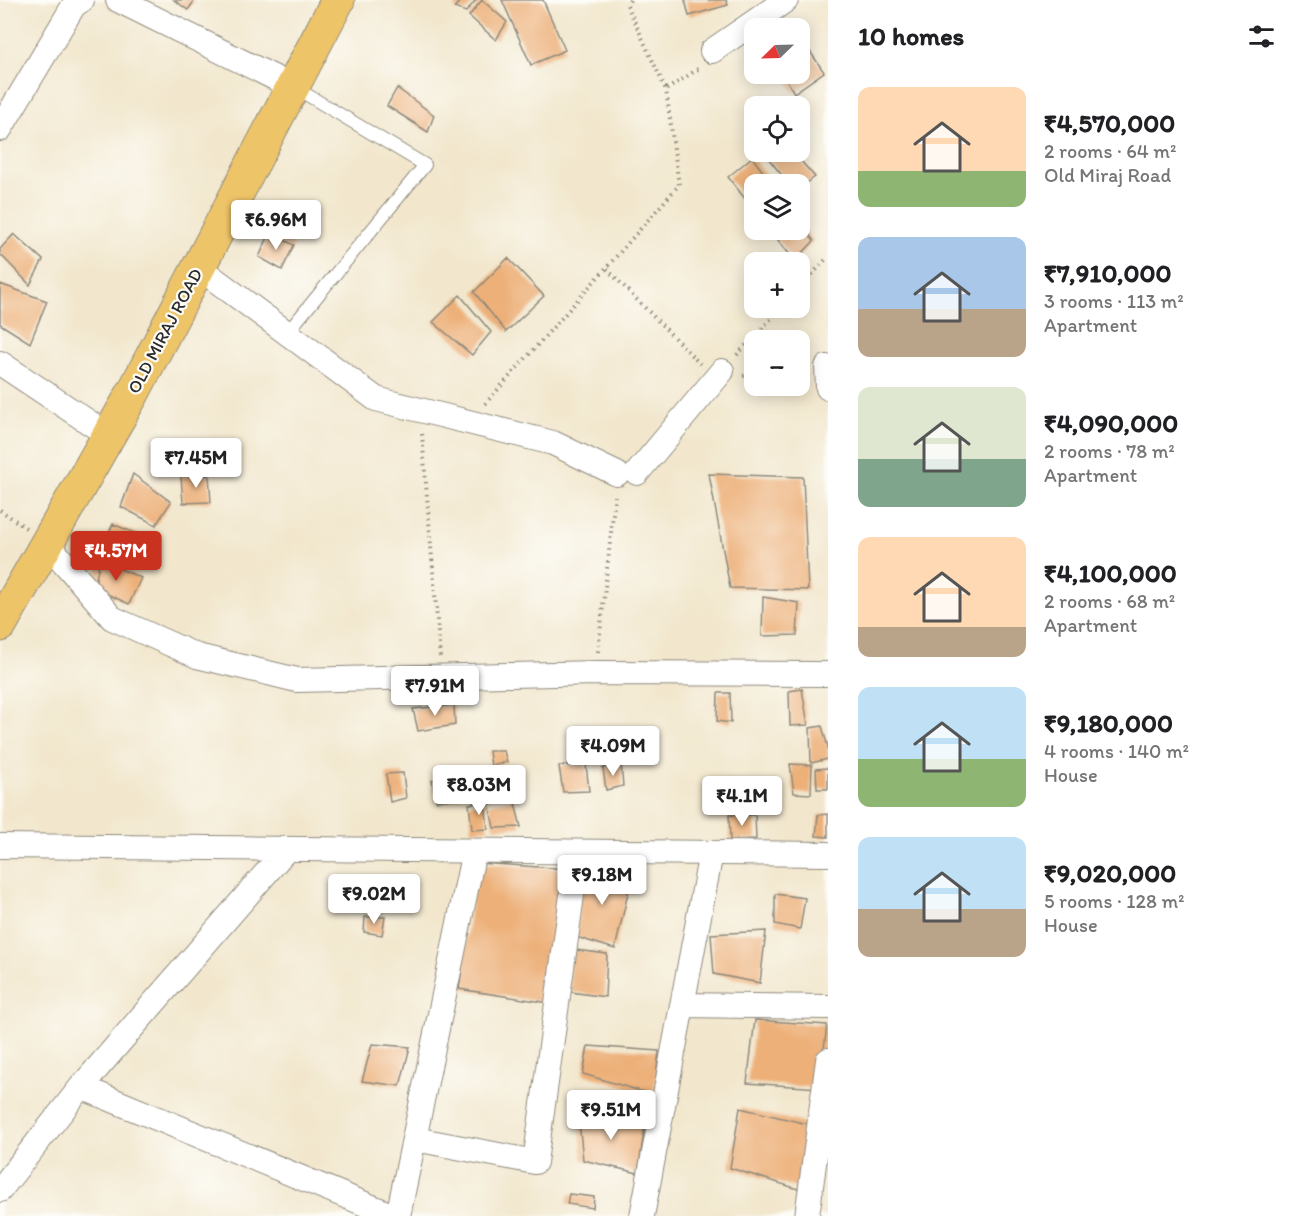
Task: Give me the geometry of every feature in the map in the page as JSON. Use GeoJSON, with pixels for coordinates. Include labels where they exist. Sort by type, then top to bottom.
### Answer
{"type":"FeatureCollection","features":[{"type":"Feature","properties":{"kind":"main road","name":"OLD MIRAJ ROAD"},"geometry":{"type":"LineString","coordinates":[[0,625],[108,435],[338,0]]}},
{"type":"Feature","properties":{"kind":"street"},"geometry":{"type":"LineString","coordinates":[[0,129],[74,4],[82,0]]}},
{"type":"Feature","properties":{"kind":"street"},"geometry":{"type":"LineString","coordinates":[[118,0],[293,87]]}},
{"type":"Feature","properties":{"kind":"street"},"geometry":{"type":"LineString","coordinates":[[709,58],[786,0]]}},
{"type":"Feature","properties":{"kind":"street"},"geometry":{"type":"LineString","coordinates":[[198,267],[376,399],[553,443],[627,474],[714,371]]}},
{"type":"Feature","properties":{"kind":"street"},"geometry":{"type":"LineString","coordinates":[[0,363],[108,435]]}},
{"type":"Feature","properties":{"kind":"street"},"geometry":{"type":"LineString","coordinates":[[827,367],[828,388]]}},
{"type":"Feature","properties":{"kind":"street"},"geometry":{"type":"LineString","coordinates":[[47,543],[112,618],[197,657],[297,680],[596,673],[828,674]]}},
{"type":"Feature","properties":{"kind":"street"},"geometry":{"type":"LineString","coordinates":[[0,846],[828,854]]}},
{"type":"Feature","properties":{"kind":"street"},"geometry":{"type":"LineString","coordinates":[[0,1190],[81,1087],[286,850]]}},
{"type":"Feature","properties":{"kind":"street"},"geometry":{"type":"LineString","coordinates":[[398,1216],[474,851]]}},
{"type":"Feature","properties":{"kind":"street"},"geometry":{"type":"LineString","coordinates":[[415,1139],[535,1162],[578,852]]}},
{"type":"Feature","properties":{"kind":"street"},"geometry":{"type":"LineString","coordinates":[[642,1216],[711,853]]}},
{"type":"Feature","properties":{"kind":"street"},"geometry":{"type":"LineString","coordinates":[[682,1005],[828,1007]]}},
{"type":"Feature","properties":{"kind":"street"},"geometry":{"type":"LineString","coordinates":[[807,1216],[828,1060]]}},
{"type":"Feature","properties":{"kind":"street"},"geometry":{"type":"LineString","coordinates":[[81,1087],[394,1216]]}},
{"type":"Feature","properties":{"kind":"lane"},"geometry":{"type":"LineString","coordinates":[[287,333],[424,165],[293,87]]}},
{"type":"Feature","properties":{"kind":"path"},"geometry":{"type":"LineString","coordinates":[[470,422],[679,185],[666,90],[627,5],[630,0]]}},
{"type":"Feature","properties":{"kind":"path"},"geometry":{"type":"LineString","coordinates":[[666,90],[709,58]]}},
{"type":"Feature","properties":{"kind":"path"},"geometry":{"type":"LineString","coordinates":[[810,277],[828,257]]}},
{"type":"Feature","properties":{"kind":"path"},"geometry":{"type":"LineString","coordinates":[[606,268],[714,371]]}},
{"type":"Feature","properties":{"kind":"path"},"geometry":{"type":"LineString","coordinates":[[420,410],[442,678]]}},
{"type":"Feature","properties":{"kind":"path"},"geometry":{"type":"LineString","coordinates":[[596,673],[627,474]]}},
{"type":"Feature","properties":{"kind":"building"},"geometry":{"type":"Polygon","coordinates":[[[174,0],[195,0],[188,10],[174,0]]]}},
{"type":"Feature","properties":{"kind":"building"},"geometry":{"type":"Polygon","coordinates":[[[461,0],[476,0],[466,12],[454,8],[461,0]]]}},
{"type":"Feature","properties":{"kind":"building"},"geometry":{"type":"Polygon","coordinates":[[[482,0],[507,22],[496,40],[469,16],[482,0]]]}},
{"type":"Feature","properties":{"kind":"building"},"geometry":{"type":"Polygon","coordinates":[[[502,0],[543,0],[565,50],[531,65],[502,0]]]}},
{"type":"Feature","properties":{"kind":"building"},"geometry":{"type":"Polygon","coordinates":[[[685,0],[726,0],[728,5],[689,16],[685,0]]]}},
{"type":"Feature","properties":{"kind":"building"},"geometry":{"type":"Polygon","coordinates":[[[810,51],[824,72],[810,82],[810,51]]]}},
{"type":"Feature","properties":{"kind":"building"},"geometry":{"type":"Polygon","coordinates":[[[789,84],[807,84],[794,93],[789,84]]]}},
{"type":"Feature","properties":{"kind":"building"},"geometry":{"type":"Polygon","coordinates":[[[397,88],[434,115],[428,132],[387,106],[397,88]]]}},
{"type":"Feature","properties":{"kind":"building"},"geometry":{"type":"Polygon","coordinates":[[[746,162],[756,162],[765,174],[744,174],[744,197],[728,177],[746,162]]]}},
{"type":"Feature","properties":{"kind":"building"},"geometry":{"type":"Polygon","coordinates":[[[771,162],[802,162],[815,177],[810,181],[810,174],[781,174],[771,162]]]}},
{"type":"Feature","properties":{"kind":"building"},"geometry":{"type":"Polygon","coordinates":[[[270,233],[294,245],[282,270],[259,257],[270,233]]]}},
{"type":"Feature","properties":{"kind":"building"},"geometry":{"type":"Polygon","coordinates":[[[14,234],[43,260],[30,285],[0,254],[0,249],[14,234]]]}},
{"type":"Feature","properties":{"kind":"building"},"geometry":{"type":"Polygon","coordinates":[[[810,236],[814,241],[804,252],[788,252],[778,240],[810,240],[810,236]]]}},
{"type":"Feature","properties":{"kind":"building"},"geometry":{"type":"Polygon","coordinates":[[[508,258],[544,296],[506,332],[474,292],[508,258]]]}},
{"type":"Feature","properties":{"kind":"building"},"geometry":{"type":"Polygon","coordinates":[[[0,284],[47,301],[30,343],[0,324],[0,284]]]}},
{"type":"Feature","properties":{"kind":"building"},"geometry":{"type":"Polygon","coordinates":[[[460,295],[491,332],[472,355],[433,322],[460,295]]]}},
{"type":"Feature","properties":{"kind":"building"},"geometry":{"type":"Polygon","coordinates":[[[173,441],[205,442],[205,468],[173,468],[173,441]]]}},
{"type":"Feature","properties":{"kind":"building"},"geometry":{"type":"Polygon","coordinates":[[[133,474],[171,502],[156,525],[121,507],[133,474]]]}},
{"type":"Feature","properties":{"kind":"building"},"geometry":{"type":"Polygon","coordinates":[[[709,474],[803,477],[808,590],[730,588],[709,474]]]}},
{"type":"Feature","properties":{"kind":"building"},"geometry":{"type":"Polygon","coordinates":[[[209,475],[211,502],[183,503],[181,476],[209,475]]]}},
{"type":"Feature","properties":{"kind":"building"},"geometry":{"type":"Polygon","coordinates":[[[113,524],[144,537],[126,567],[98,555],[113,524]]]}},
{"type":"Feature","properties":{"kind":"building"},"geometry":{"type":"Polygon","coordinates":[[[100,560],[141,578],[129,604],[94,588],[100,560]]]}},
{"type":"Feature","properties":{"kind":"building"},"geometry":{"type":"Polygon","coordinates":[[[763,597],[799,603],[797,635],[762,636],[763,597]]]}},
{"type":"Feature","properties":{"kind":"building"},"geometry":{"type":"Polygon","coordinates":[[[802,689],[808,725],[790,726],[789,691],[802,689]]]}},
{"type":"Feature","properties":{"kind":"building"},"geometry":{"type":"Polygon","coordinates":[[[718,693],[730,693],[731,723],[717,721],[718,693]]]}},
{"type":"Feature","properties":{"kind":"building"},"geometry":{"type":"Polygon","coordinates":[[[454,705],[455,725],[418,731],[413,709],[454,705]]]}},
{"type":"Feature","properties":{"kind":"building"},"geometry":{"type":"Polygon","coordinates":[[[822,726],[828,747],[828,759],[811,763],[810,728],[822,726]]]}},
{"type":"Feature","properties":{"kind":"building"},"geometry":{"type":"Polygon","coordinates":[[[489,751],[504,751],[507,762],[491,766],[489,751]]]}},
{"type":"Feature","properties":{"kind":"building"},"geometry":{"type":"Polygon","coordinates":[[[586,764],[589,791],[563,792],[559,766],[586,764]]]}},
{"type":"Feature","properties":{"kind":"building"},"geometry":{"type":"Polygon","coordinates":[[[621,764],[623,786],[606,790],[603,768],[621,764]]]}},
{"type":"Feature","properties":{"kind":"building"},"geometry":{"type":"Polygon","coordinates":[[[790,764],[812,765],[811,794],[794,793],[790,764]]]}},
{"type":"Feature","properties":{"kind":"building"},"geometry":{"type":"Polygon","coordinates":[[[828,768],[828,789],[817,789],[816,769],[828,768]]]}},
{"type":"Feature","properties":{"kind":"building"},"geometry":{"type":"Polygon","coordinates":[[[403,773],[406,798],[390,802],[386,774],[403,773]]]}},
{"type":"Feature","properties":{"kind":"building"},"geometry":{"type":"Polygon","coordinates":[[[459,777],[460,798],[436,801],[432,780],[459,777]]]}},
{"type":"Feature","properties":{"kind":"building"},"geometry":{"type":"Polygon","coordinates":[[[514,799],[521,827],[494,828],[489,804],[514,799]]]}},
{"type":"Feature","properties":{"kind":"building"},"geometry":{"type":"Polygon","coordinates":[[[485,802],[488,829],[472,830],[469,804],[485,802]]]}},
{"type":"Feature","properties":{"kind":"building"},"geometry":{"type":"Polygon","coordinates":[[[828,814],[828,837],[816,836],[818,815],[828,814]]]}},
{"type":"Feature","properties":{"kind":"building"},"geometry":{"type":"Polygon","coordinates":[[[729,815],[755,815],[756,839],[730,840],[729,815]]]}},
{"type":"Feature","properties":{"kind":"building"},"geometry":{"type":"Polygon","coordinates":[[[477,863],[569,869],[549,1003],[459,989],[477,863]]]}},
{"type":"Feature","properties":{"kind":"building"},"geometry":{"type":"Polygon","coordinates":[[[583,866],[632,876],[615,949],[576,937],[583,866]]]}},
{"type":"Feature","properties":{"kind":"building"},"geometry":{"type":"Polygon","coordinates":[[[775,894],[805,898],[800,929],[775,924],[775,894]]]}},
{"type":"Feature","properties":{"kind":"building"},"geometry":{"type":"Polygon","coordinates":[[[365,917],[385,917],[382,935],[364,932],[365,917]]]}},
{"type":"Feature","properties":{"kind":"building"},"geometry":{"type":"Polygon","coordinates":[[[766,931],[760,983],[714,974],[711,934],[766,931]]]}},
{"type":"Feature","properties":{"kind":"building"},"geometry":{"type":"Polygon","coordinates":[[[568,949],[607,954],[605,997],[571,992],[568,949]]]}},
{"type":"Feature","properties":{"kind":"building"},"geometry":{"type":"Polygon","coordinates":[[[755,1020],[827,1025],[819,1088],[747,1083],[755,1020]]]}},
{"type":"Feature","properties":{"kind":"building"},"geometry":{"type":"Polygon","coordinates":[[[372,1044],[410,1047],[400,1086],[362,1081],[372,1044]]]}},
{"type":"Feature","properties":{"kind":"building"},"geometry":{"type":"Polygon","coordinates":[[[588,1046],[659,1051],[654,1095],[583,1074],[588,1046]]]}},
{"type":"Feature","properties":{"kind":"building"},"geometry":{"type":"Polygon","coordinates":[[[740,1108],[816,1126],[808,1192],[730,1168],[740,1108]]]}},
{"type":"Feature","properties":{"kind":"building"},"geometry":{"type":"Polygon","coordinates":[[[578,1111],[645,1124],[638,1173],[583,1160],[578,1111]]]}},
{"type":"Feature","properties":{"kind":"building"},"geometry":{"type":"Polygon","coordinates":[[[569,1194],[594,1197],[593,1208],[567,1204],[569,1194]]]}}]}
